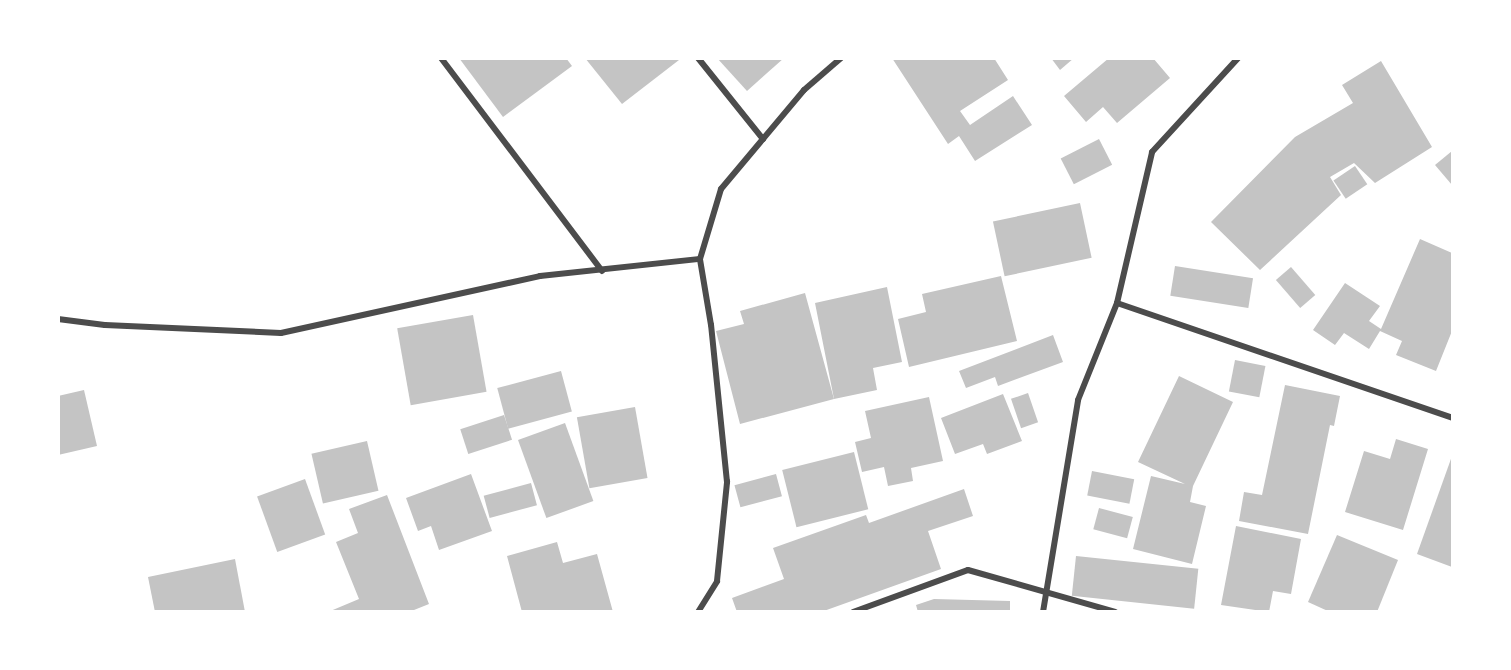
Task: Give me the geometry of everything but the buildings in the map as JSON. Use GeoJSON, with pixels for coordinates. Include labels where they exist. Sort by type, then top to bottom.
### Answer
{"type":"FeatureCollection","features":[{"type":"Feature","properties":{"kind":"street"},"geometry":{"type":"LineString","coordinates":[[441,58],[602,271]]}},
{"type":"Feature","properties":{"kind":"street"},"geometry":{"type":"LineString","coordinates":[[698,58],[763,139]]}},
{"type":"Feature","properties":{"kind":"street"},"geometry":{"type":"LineString","coordinates":[[698,612],[717,581],[727,482],[711,325],[700,259],[721,189],[804,90],[841,58]]}},
{"type":"Feature","properties":{"kind":"street"},"geometry":{"type":"LineString","coordinates":[[1043,612],[1044,590],[1078,400],[1117,303],[1152,152],[1238,58]]}},
{"type":"Feature","properties":{"kind":"street"},"geometry":{"type":"LineString","coordinates":[[58,319],[105,325],[281,333],[540,276],[700,259]]}},
{"type":"Feature","properties":{"kind":"street"},"geometry":{"type":"LineString","coordinates":[[1117,303],[1452,418]]}},
{"type":"Feature","properties":{"kind":"street"},"geometry":{"type":"LineString","coordinates":[[853,612],[968,570],[1115,612]]}}]}
